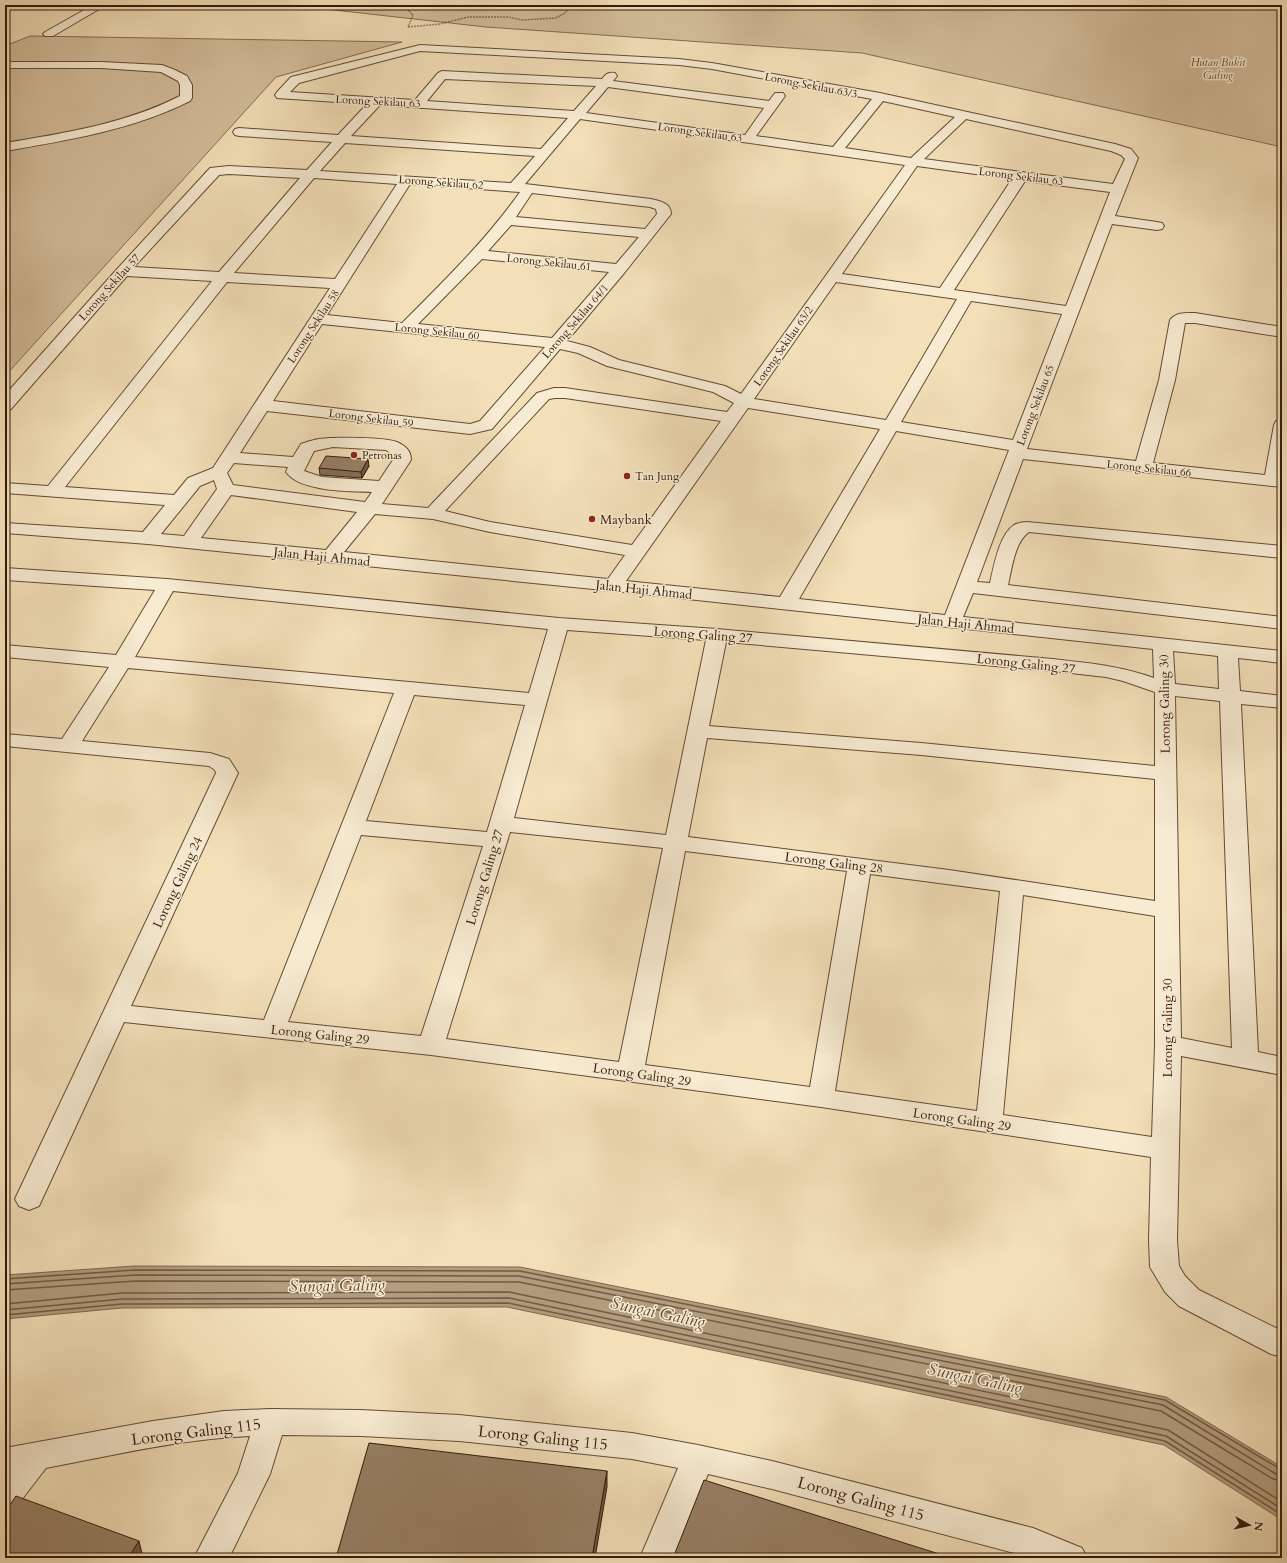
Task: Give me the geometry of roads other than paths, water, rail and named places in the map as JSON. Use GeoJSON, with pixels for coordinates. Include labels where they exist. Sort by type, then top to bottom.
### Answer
{"type":"FeatureCollection","features":[{"type":"Feature","properties":{"kind":"street"},"geometry":{"type":"LineString","coordinates":[[49,34],[101,5]]}},
{"type":"Feature","properties":{"kind":"street","name":"Lorong Sekilau 63/3"},"geometry":{"type":"LineString","coordinates":[[281,95],[292,82],[304,78],[412,50],[432,48],[679,62],[712,66],[880,98],[1126,152],[1132,158],[1118,188]]}},
{"type":"Feature","properties":{"kind":"street"},"geometry":{"type":"LineString","coordinates":[[406,328],[478,254],[507,220],[522,188],[545,152],[626,59]]}},
{"type":"Feature","properties":{"kind":"street"},"geometry":{"type":"LineString","coordinates":[[5,65],[101,66],[162,69],[183,79],[186,85],[186,98],[139,118],[105,128],[5,147]]}},
{"type":"Feature","properties":{"kind":"street"},"geometry":{"type":"LineString","coordinates":[[700,75],[712,66]]}},
{"type":"Feature","properties":{"kind":"street"},"geometry":{"type":"LineString","coordinates":[[419,103],[442,75],[605,83],[772,105]]}},
{"type":"Feature","properties":{"kind":"street"},"geometry":{"type":"LineString","coordinates":[[748,139],[790,81]]}},
{"type":"Feature","properties":{"kind":"street"},"geometry":{"type":"LineString","coordinates":[[675,93],[688,84]]}},
{"type":"Feature","properties":{"kind":"street","name":"Lorong Sekilau 63"},"geometry":{"type":"LineString","coordinates":[[281,95],[419,103],[578,115],[914,162],[1118,188]]}},
{"type":"Feature","properties":{"kind":"street"},"geometry":{"type":"LineString","coordinates":[[836,151],[880,98]]}},
{"type":"Feature","properties":{"kind":"street"},"geometry":{"type":"LineString","coordinates":[[52,492],[223,277],[309,174],[377,101]]}},
{"type":"Feature","properties":{"kind":"street","name":"Lorong Sekilau 63/2"},"geometry":{"type":"LineString","coordinates":[[613,585],[914,162],[962,116]]}},
{"type":"Feature","properties":{"kind":"street"},"geometry":{"type":"LineString","coordinates":[[239,132],[545,152]]}},
{"type":"Feature","properties":{"kind":"street","name":"Lorong Sekilau 62"},"geometry":{"type":"LineString","coordinates":[[215,171],[229,170],[309,174],[522,188],[651,203],[661,206],[664,209]]}},
{"type":"Feature","properties":{"kind":"street","name":"Lorong Sekilau 57"},"geometry":{"type":"LineString","coordinates":[[5,405],[123,271],[215,171]]}},
{"type":"Feature","properties":{"kind":"street"},"geometry":{"type":"LineString","coordinates":[[944,293],[1021,176]]}},
{"type":"Feature","properties":{"kind":"street","name":"Lorong Sekilau 58"},"geometry":{"type":"LineString","coordinates":[[224,465],[407,180]]}},
{"type":"Feature","properties":{"kind":"street","name":"Lorong Sekilau 65"},"geometry":{"type":"LineString","coordinates":[[952,621],[1118,188]]}},
{"type":"Feature","properties":{"kind":"street","name":"Lorong Sekilau 64/1"},"geometry":{"type":"LineString","coordinates":[[480,427],[486,425],[620,269],[664,214],[664,209]]}},
{"type":"Feature","properties":{"kind":"street"},"geometry":{"type":"LineString","coordinates":[[1106,219],[1157,226]]}},
{"type":"Feature","properties":{"kind":"street"},"geometry":{"type":"LineString","coordinates":[[507,220],[649,234]]}},
{"type":"Feature","properties":{"kind":"street","name":"Lorong Sekilau 61"},"geometry":{"type":"LineString","coordinates":[[478,254],[620,269]]}},
{"type":"Feature","properties":{"kind":"street"},"geometry":{"type":"LineString","coordinates":[[123,271],[341,284]]}},
{"type":"Feature","properties":{"kind":"street"},"geometry":{"type":"LineString","coordinates":[[833,277],[1071,311]]}},
{"type":"Feature","properties":{"kind":"street"},"geometry":{"type":"LineString","coordinates":[[786,604],[966,296]]}},
{"type":"Feature","properties":{"kind":"street"},"geometry":{"type":"LineString","coordinates":[[1143,467],[1167,380],[1178,320],[1182,318],[1195,318],[1282,332]]}},
{"type":"Feature","properties":{"kind":"street","name":"Lorong Sekilau 60"},"geometry":{"type":"LineString","coordinates":[[318,319],[556,343],[584,350],[613,363],[642,388]]}},
{"type":"Feature","properties":{"kind":"street"},"geometry":{"type":"LineString","coordinates":[[433,514],[543,396],[554,393],[642,388],[732,418]]}},
{"type":"Feature","properties":{"kind":"street","name":"Lorong Sekilau 66"},"geometry":{"type":"LineString","coordinates":[[642,388],[719,389],[744,402],[891,425],[1018,449],[1143,467],[1278,482]]}},
{"type":"Feature","properties":{"kind":"street","name":"Lorong Sekilau 59"},"geometry":{"type":"LineString","coordinates":[[262,405],[458,428],[480,427]]}},
{"type":"Feature","properties":{"kind":"street"},"geometry":{"type":"LineString","coordinates":[[1278,482],[1282,425]]}},
{"type":"Feature","properties":{"kind":"street"},"geometry":{"type":"LineString","coordinates":[[330,557],[370,508],[384,487],[402,460],[402,453],[390,445],[333,442],[316,444],[307,448],[295,472],[298,477],[325,483],[384,487]]}},
{"type":"Feature","properties":{"kind":"street"},"geometry":{"type":"LineString","coordinates":[[148,538],[194,482],[224,465],[299,463]]}},
{"type":"Feature","properties":{"kind":"street"},"geometry":{"type":"LineString","coordinates":[[189,542],[226,489],[224,465]]}},
{"type":"Feature","properties":{"kind":"street"},"geometry":{"type":"LineString","coordinates":[[5,488],[179,501]]}},
{"type":"Feature","properties":{"kind":"street"},"geometry":{"type":"LineString","coordinates":[[226,489],[370,508],[433,514],[490,527],[637,551]]}},
{"type":"Feature","properties":{"kind":"street"},"geometry":{"type":"LineString","coordinates":[[998,589],[1013,536],[1020,529],[1025,527],[1036,526],[1282,552]]}},
{"type":"Feature","properties":{"kind":"street","name":"Jalan Haji Ahmad"},"geometry":{"type":"LineString","coordinates":[[5,528],[148,538],[613,585],[1282,658]]}},
{"type":"Feature","properties":{"kind":"street"},"geometry":{"type":"LineString","coordinates":[[5,574],[167,585],[560,624]]}},
{"type":"Feature","properties":{"kind":"street"},"geometry":{"type":"LineString","coordinates":[[69,746],[123,661],[167,585]]}},
{"type":"Feature","properties":{"kind":"street"},"geometry":{"type":"LineString","coordinates":[[965,586],[1282,623]]}},
{"type":"Feature","properties":{"kind":"street","name":"Lorong Galing 27"},"geometry":{"type":"LineString","coordinates":[[431,1046],[498,832],[560,624],[718,635],[1106,671],[1129,676],[1165,689],[1282,702]]}},
{"type":"Feature","properties":{"kind":"street"},"geometry":{"type":"LineString","coordinates":[[631,1073],[632,1059],[718,635]]}},
{"type":"Feature","properties":{"kind":"street","name":"Lorong Galing 30"},"geometry":{"type":"LineString","coordinates":[[1163,644],[1165,689],[1168,1045],[1163,1240],[1165,1267],[1174,1284],[1189,1298],[1282,1344]]}},
{"type":"Feature","properties":{"kind":"street"},"geometry":{"type":"LineString","coordinates":[[5,651],[537,700]]}},
{"type":"Feature","properties":{"kind":"street"},"geometry":{"type":"LineString","coordinates":[[1228,652],[1245,1059]]}},
{"type":"Feature","properties":{"kind":"street"},"geometry":{"type":"LineString","coordinates":[[272,1029],[283,1005],[406,689]]}},
{"type":"Feature","properties":{"kind":"street"},"geometry":{"type":"LineString","coordinates":[[698,731],[921,749],[1166,774]]}},
{"type":"Feature","properties":{"kind":"street","name":"Lorong Galing 24"},"geometry":{"type":"LineString","coordinates":[[5,740],[210,760],[220,762],[226,768],[227,773],[29,1199]]}},
{"type":"Feature","properties":{"kind":"street","name":"Lorong Galing 28"},"geometry":{"type":"LineString","coordinates":[[352,827],[498,832],[676,843],[860,865],[1012,886],[1166,910]]}},
{"type":"Feature","properties":{"kind":"street"},"geometry":{"type":"LineString","coordinates":[[821,1098],[860,865]]}},
{"type":"Feature","properties":{"kind":"street"},"geometry":{"type":"LineString","coordinates":[[989,1123],[1012,886]]}},
{"type":"Feature","properties":{"kind":"street","name":"Lorong Galing 29"},"geometry":{"type":"LineString","coordinates":[[116,1013],[431,1046],[821,1098],[1165,1149]]}},
{"type":"Feature","properties":{"kind":"street"},"geometry":{"type":"LineString","coordinates":[[1168,1045],[1282,1066]]}},
{"type":"Feature","properties":{"kind":"street"},"geometry":{"type":"LineString","coordinates":[[211,1558],[254,1474],[270,1422]]}},
{"type":"Feature","properties":{"kind":"street","name":"Lorong Galing 115"},"geometry":{"type":"LineString","coordinates":[[5,1462],[153,1434],[224,1424],[270,1422],[361,1423],[459,1428],[632,1446],[698,1458],[772,1475],[1033,1543],[1070,1558]]}},
{"type":"Feature","properties":{"kind":"street"},"geometry":{"type":"LineString","coordinates":[[5,1497],[36,1456]]}},
{"type":"Feature","properties":{"kind":"street"},"geometry":{"type":"LineString","coordinates":[[657,1558],[698,1458]]}},
{"type":"Feature","properties":{"kind":"water","name":"Sungai Galing"},"geometry":{"type":"Polygon","coordinates":[[[134,1266],[520,1267],[1166,1397],[1282,1467],[1282,1520],[1164,1445],[507,1307],[122,1308],[5,1319],[5,1275],[134,1266]]]}},
{"type":"Feature","properties":{"kind":"place","name":"Petronas"},"geometry":{"type":"Point","coordinates":[354,455]}},
{"type":"Feature","properties":{"kind":"place","name":"Tan Jung"},"geometry":{"type":"Point","coordinates":[627,476]}},
{"type":"Feature","properties":{"kind":"place","name":"Maybank"},"geometry":{"type":"Point","coordinates":[592,519]}},
{"type":"Feature","properties":{"kind":"park label","name":"Hutan Bukit Galing"},"geometry":{"type":"Point","coordinates":[1218,68]}}]}
